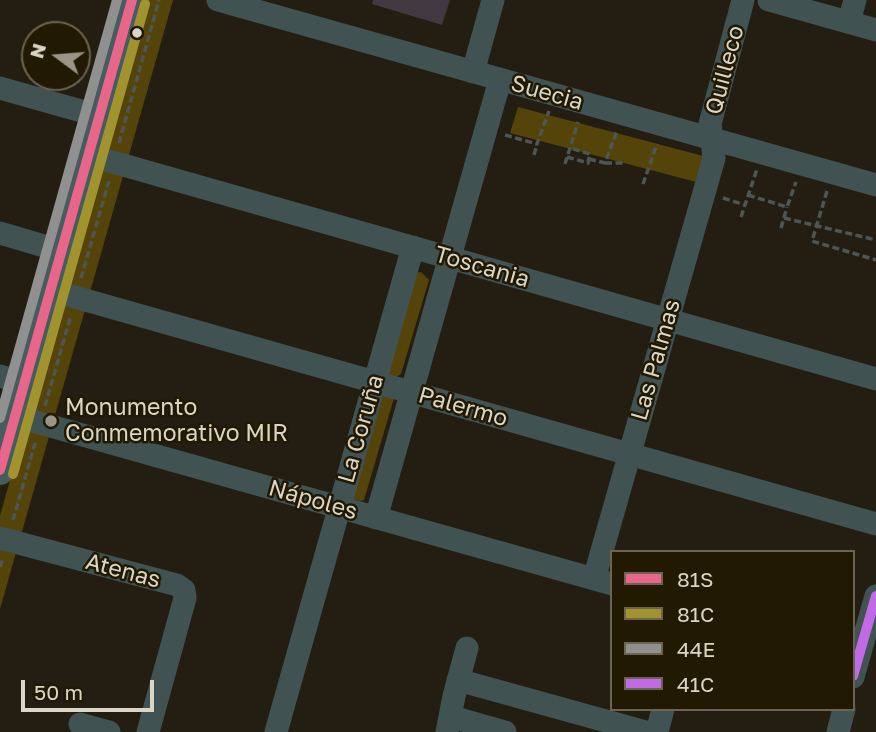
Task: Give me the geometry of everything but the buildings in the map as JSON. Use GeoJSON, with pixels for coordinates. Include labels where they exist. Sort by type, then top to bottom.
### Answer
{"type":"FeatureCollection","features":[{"type":"Feature","properties":{"kind":"main road"},"geometry":{"type":"LineString","coordinates":[[0,470],[15,416],[12,380],[50,290],[132,0]]}},
{"type":"Feature","properties":{"kind":"street","name":"Suecia"},"geometry":{"type":"LineString","coordinates":[[218,0],[876,185]]}},
{"type":"Feature","properties":{"kind":"street"},"geometry":{"type":"LineString","coordinates":[[472,72],[493,0]]}},
{"type":"Feature","properties":{"kind":"street","name":"Quilleco"},"geometry":{"type":"LineString","coordinates":[[713,139],[710,124],[743,0]]}},
{"type":"Feature","properties":{"kind":"street"},"geometry":{"type":"LineString","coordinates":[[769,0],[876,30]]}},
{"type":"Feature","properties":{"kind":"street"},"geometry":{"type":"LineString","coordinates":[[849,22],[855,0]]}},
{"type":"Feature","properties":{"kind":"street","name":"La Coruña"},"geometry":{"type":"LineString","coordinates":[[376,518],[500,80]]}},
{"type":"Feature","properties":{"kind":"street"},"geometry":{"type":"LineString","coordinates":[[0,88],[99,116]]}},
{"type":"Feature","properties":{"kind":"street","name":"Las Palmas"},"geometry":{"type":"LineString","coordinates":[[603,582],[630,454],[714,158],[713,139]]}},
{"type":"Feature","properties":{"kind":"street","name":"Toscania"},"geometry":{"type":"LineString","coordinates":[[88,155],[876,379]]}},
{"type":"Feature","properties":{"kind":"street"},"geometry":{"type":"LineString","coordinates":[[0,233],[61,251]]}},
{"type":"Feature","properties":{"kind":"street","name":"La Coruña"},"geometry":{"type":"LineString","coordinates":[[276,732],[413,247]]}},
{"type":"Feature","properties":{"kind":"street","name":"Palermo"},"geometry":{"type":"LineString","coordinates":[[50,290],[876,524]]}},
{"type":"Feature","properties":{"kind":"street","name":"Nápoles"},"geometry":{"type":"LineString","coordinates":[[15,416],[603,582]]}},
{"type":"Feature","properties":{"kind":"street","name":"Atenas"},"geometry":{"type":"LineString","coordinates":[[0,538],[177,585],[184,590],[185,598],[148,732]]}},
{"type":"Feature","properties":{"kind":"street"},"geometry":{"type":"LineString","coordinates":[[855,673],[863,655],[876,596]]}},
{"type":"Feature","properties":{"kind":"street"},"geometry":{"type":"LineString","coordinates":[[467,648],[450,725],[505,732]]}},
{"type":"Feature","properties":{"kind":"street"},"geometry":{"type":"LineString","coordinates":[[458,680],[646,732]]}},
{"type":"Feature","properties":{"kind":"street"},"geometry":{"type":"LineString","coordinates":[[657,732],[662,711]]}},
{"type":"Feature","properties":{"kind":"street"},"geometry":{"type":"LineString","coordinates":[[838,732],[843,711]]}},
{"type":"Feature","properties":{"kind":"street"},"geometry":{"type":"LineString","coordinates":[[80,724],[109,732]]}},
{"type":"Feature","properties":{"kind":"path"},"geometry":{"type":"LineString","coordinates":[[534,155],[554,95]]}},
{"type":"Feature","properties":{"kind":"path"},"geometry":{"type":"LineString","coordinates":[[565,164],[584,104]]}},
{"type":"Feature","properties":{"kind":"path"},"geometry":{"type":"LineString","coordinates":[[605,163],[623,114]]}},
{"type":"Feature","properties":{"kind":"path"},"geometry":{"type":"LineString","coordinates":[[643,184],[663,126]]}},
{"type":"Feature","properties":{"kind":"path"},"geometry":{"type":"LineString","coordinates":[[503,134],[537,144]]}},
{"type":"Feature","properties":{"kind":"path"},"geometry":{"type":"LineString","coordinates":[[567,157],[588,163],[589,159],[590,154],[569,148]]}},
{"type":"Feature","properties":{"kind":"path"},"geometry":{"type":"LineString","coordinates":[[741,217],[763,153]]}},
{"type":"Feature","properties":{"kind":"path"},"geometry":{"type":"LineString","coordinates":[[589,159],[605,163],[623,163]]}},
{"type":"Feature","properties":{"kind":"path"},"geometry":{"type":"LineString","coordinates":[[781,229],[803,164]]}},
{"type":"Feature","properties":{"kind":"path"},"geometry":{"type":"LineString","coordinates":[[833,173],[812,241],[876,260]]}},
{"type":"Feature","properties":{"kind":"path"},"geometry":{"type":"LineString","coordinates":[[748,195],[787,207]]}},
{"type":"Feature","properties":{"kind":"path"},"geometry":{"type":"LineString","coordinates":[[784,218],[876,240]]}},
{"type":"Feature","properties":{"kind":"shaded area"},"geometry":{"type":"Polygon","coordinates":[[[144,0],[173,0],[0,609],[0,516],[144,0]]]}},
{"type":"Feature","properties":{"kind":"shaded area"},"geometry":{"type":"Polygon","coordinates":[[[518,107],[707,157],[700,183],[510,133],[518,107]]]}},
{"type":"Feature","properties":{"kind":"shaded area"},"geometry":{"type":"Polygon","coordinates":[[[421,272],[429,280],[401,374],[396,377],[385,369],[416,273],[421,272]]]}},
{"type":"Feature","properties":{"kind":"shaded area"},"geometry":{"type":"Polygon","coordinates":[[[378,394],[394,398],[364,500],[360,501],[351,499],[378,394]]]}},
{"type":"Feature","properties":{"kind":"transit line","name":"44E"},"geometry":{"type":"LineString","coordinates":[[0,418],[117,0]]}},
{"type":"Feature","properties":{"kind":"transit line","name":"81S"},"geometry":{"type":"LineString","coordinates":[[0,470],[132,0]]}},
{"type":"Feature","properties":{"kind":"transit line","name":"81C"},"geometry":{"type":"LineString","coordinates":[[13,474],[145,4]]}},
{"type":"Feature","properties":{"kind":"transit line","name":"41C"},"geometry":{"type":"LineString","coordinates":[[855,669],[876,596]]}},
{"type":"Feature","properties":{"kind":"place","name":"Monumento Conmemorativo MIR"},"geometry":{"type":"Point","coordinates":[51,421]}}]}
